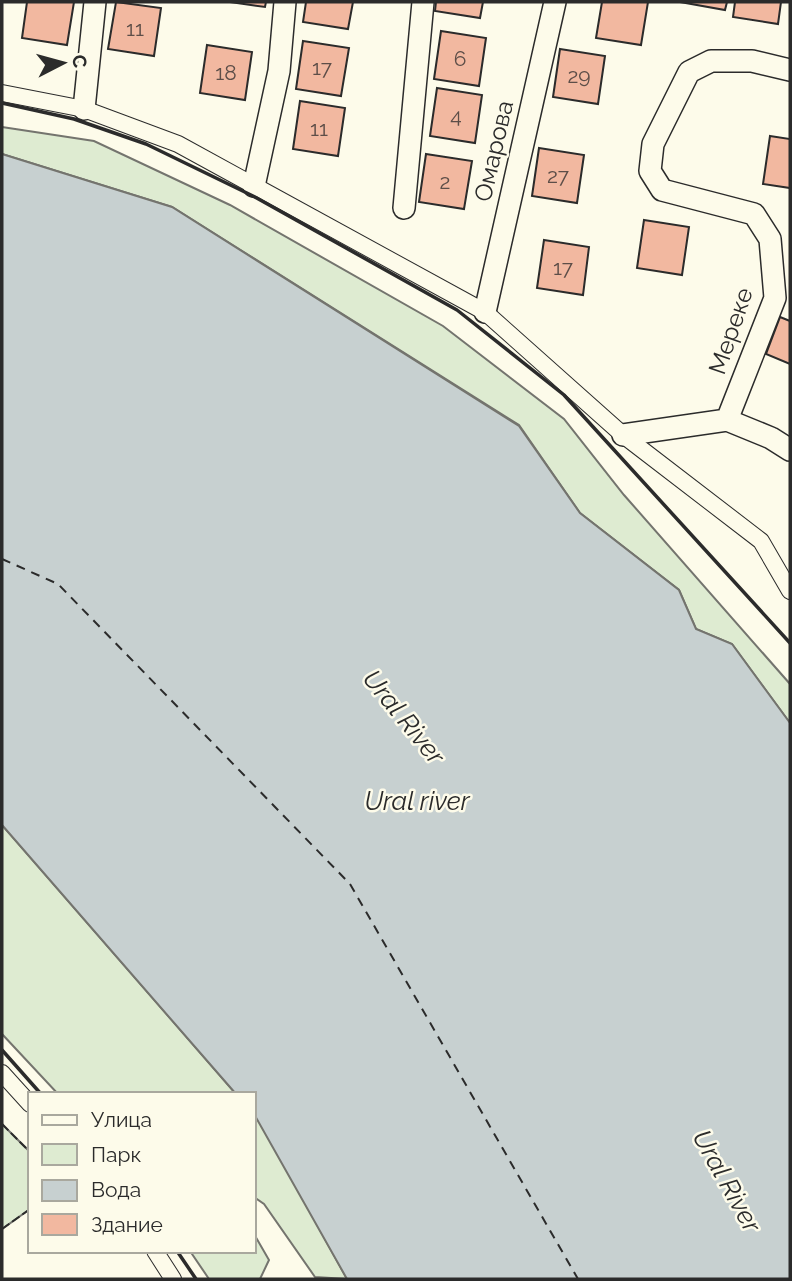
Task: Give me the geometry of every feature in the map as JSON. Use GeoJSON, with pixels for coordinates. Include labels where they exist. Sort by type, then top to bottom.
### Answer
{"type":"FeatureCollection","features":[{"type":"Feature","properties":{"kind":"street"},"geometry":{"type":"LineString","coordinates":[[84,109],[95,2]]}},
{"type":"Feature","properties":{"kind":"street"},"geometry":{"type":"LineString","coordinates":[[254,186],[279,71],[285,2]]}},
{"type":"Feature","properties":{"kind":"street"},"geometry":{"type":"LineString","coordinates":[[404,208],[423,2]]}},
{"type":"Feature","properties":{"kind":"street","name":"Омарова"},"geometry":{"type":"LineString","coordinates":[[485,312],[555,2]]}},
{"type":"Feature","properties":{"kind":"street","name":"Мереке"},"geometry":{"type":"LineString","coordinates":[[727,420],[775,298],[770,239],[754,214],[662,190],[650,171],[653,144],[689,72],[711,61],[752,61],[790,70]]}},
{"type":"Feature","properties":{"kind":"street"},"geometry":{"type":"LineString","coordinates":[[2,93],[84,109],[178,144],[485,312],[623,435],[761,541],[790,591]]}},
{"type":"Feature","properties":{"kind":"street"},"geometry":{"type":"LineString","coordinates":[[623,435],[727,420],[771,438],[790,450]]}},
{"type":"Feature","properties":{"kind":"street"},"geometry":{"type":"LineString","coordinates":[[2,1073],[28,1102]]}},
{"type":"Feature","properties":{"kind":"street"},"geometry":{"type":"LineString","coordinates":[[156,1253],[173,1279]]}},
{"type":"Feature","properties":{"kind":"green space"},"geometry":{"type":"Polygon","coordinates":[[[2,127],[94,141],[230,205],[443,326],[564,419],[624,495],[790,684],[790,723],[732,644],[696,629],[679,590],[580,513],[519,425],[172,207],[2,154],[2,127]]]}},
{"type":"Feature","properties":{"kind":"green space"},"geometry":{"type":"Polygon","coordinates":[[[2,825],[234,1092],[56,1092],[2,1034],[2,825]]]}},
{"type":"Feature","properties":{"kind":"green space"},"geometry":{"type":"Polygon","coordinates":[[[256,1117],[347,1279],[315,1277],[264,1204],[256,1198],[256,1117]]]}},
{"type":"Feature","properties":{"kind":"green space"},"geometry":{"type":"Polygon","coordinates":[[[2,1124],[28,1150],[28,1210],[2,1229],[2,1124]]]}},
{"type":"Feature","properties":{"kind":"green space"},"geometry":{"type":"Polygon","coordinates":[[[256,1237],[269,1260],[260,1279],[209,1279],[191,1253],[256,1253],[256,1237]]]}},
{"type":"Feature","properties":{"kind":"water","name":"Ural river"},"geometry":{"type":"Polygon","coordinates":[[[2,154],[172,207],[519,426],[580,513],[679,590],[696,629],[732,644],[790,723],[790,1279],[347,1279],[256,1118],[256,1092],[234,1092],[2,825],[2,154]]]}},
{"type":"Feature","properties":{"kind":"building"},"geometry":{"type":"Polygon","coordinates":[[[27,2],[74,2],[67,45],[22,38],[27,2]]]}},
{"type":"Feature","properties":{"kind":"building"},"geometry":{"type":"Polygon","coordinates":[[[116,2],[161,8],[154,56],[108,49],[116,2]]]}},
{"type":"Feature","properties":{"kind":"building"},"geometry":{"type":"Polygon","coordinates":[[[230,2],[266,2],[265,7],[230,2]]]}},
{"type":"Feature","properties":{"kind":"building"},"geometry":{"type":"Polygon","coordinates":[[[306,2],[353,2],[348,29],[303,22],[306,2]]]}},
{"type":"Feature","properties":{"kind":"building"},"geometry":{"type":"Polygon","coordinates":[[[436,2],[483,2],[480,18],[435,11],[436,2]]]}},
{"type":"Feature","properties":{"kind":"building"},"geometry":{"type":"Polygon","coordinates":[[[602,2],[648,2],[641,45],[596,38],[602,2]]]}},
{"type":"Feature","properties":{"kind":"building"},"geometry":{"type":"Polygon","coordinates":[[[680,2],[727,2],[725,10],[680,2]]]}},
{"type":"Feature","properties":{"kind":"building"},"geometry":{"type":"Polygon","coordinates":[[[735,2],[781,2],[778,24],[733,17],[735,2]]]}},
{"type":"Feature","properties":{"kind":"building"},"geometry":{"type":"Polygon","coordinates":[[[441,31],[486,38],[479,86],[434,79],[441,31]]]}},
{"type":"Feature","properties":{"kind":"building"},"geometry":{"type":"Polygon","coordinates":[[[303,41],[349,48],[341,96],[296,89],[303,41]]]}},
{"type":"Feature","properties":{"kind":"building"},"geometry":{"type":"Polygon","coordinates":[[[207,45],[252,52],[245,100],[200,93],[207,45]]]}},
{"type":"Feature","properties":{"kind":"building"},"geometry":{"type":"Polygon","coordinates":[[[560,49],[605,56],[598,104],[553,97],[560,49]]]}},
{"type":"Feature","properties":{"kind":"building"},"geometry":{"type":"Polygon","coordinates":[[[437,88],[482,95],[475,143],[430,136],[437,88]]]}},
{"type":"Feature","properties":{"kind":"building"},"geometry":{"type":"Polygon","coordinates":[[[300,101],[345,108],[338,156],[293,149],[300,101]]]}},
{"type":"Feature","properties":{"kind":"building"},"geometry":{"type":"Polygon","coordinates":[[[770,136],[790,139],[790,188],[763,184],[770,136]]]}},
{"type":"Feature","properties":{"kind":"building"},"geometry":{"type":"Polygon","coordinates":[[[539,148],[584,155],[577,203],[532,196],[539,148]]]}},
{"type":"Feature","properties":{"kind":"building"},"geometry":{"type":"Polygon","coordinates":[[[426,154],[472,161],[464,209],[419,202],[426,154]]]}},
{"type":"Feature","properties":{"kind":"building"},"geometry":{"type":"Polygon","coordinates":[[[644,220],[689,227],[682,275],[637,268],[644,220]]]}},
{"type":"Feature","properties":{"kind":"building"},"geometry":{"type":"Polygon","coordinates":[[[544,240],[589,247],[583,295],[537,288],[544,240]]]}},
{"type":"Feature","properties":{"kind":"building"},"geometry":{"type":"Polygon","coordinates":[[[780,317],[790,321],[790,364],[766,354],[780,317]]]}},
{"type":"Feature","properties":{"kind":"ferry route"},"geometry":{"type":"LineString","coordinates":[[2,559],[58,584],[350,884],[578,1279]]}},
{"type":"Feature","properties":{"kind":"fence"},"geometry":{"type":"LineString","coordinates":[[2,1124],[28,1150]]}},
{"type":"Feature","properties":{"kind":"fence"},"geometry":{"type":"LineString","coordinates":[[2,1229],[28,1210]]}},
{"type":"Feature","properties":{"kind":"wall"},"geometry":{"type":"LineString","coordinates":[[2,103],[74,119],[146,144],[253,196],[457,310],[564,395],[790,643]]}},
{"type":"Feature","properties":{"kind":"wall"},"geometry":{"type":"LineString","coordinates":[[2,1050],[39,1092]]}},
{"type":"Feature","properties":{"kind":"wall"},"geometry":{"type":"LineString","coordinates":[[178,1253],[196,1279]]}},
{"type":"Feature","properties":{"kind":"water label","name":"Ural River"},"geometry":{"type":"Point","coordinates":[404,717]}},
{"type":"Feature","properties":{"kind":"water label","name":"Ural River"},"geometry":{"type":"Point","coordinates":[727,1181]}}]}
